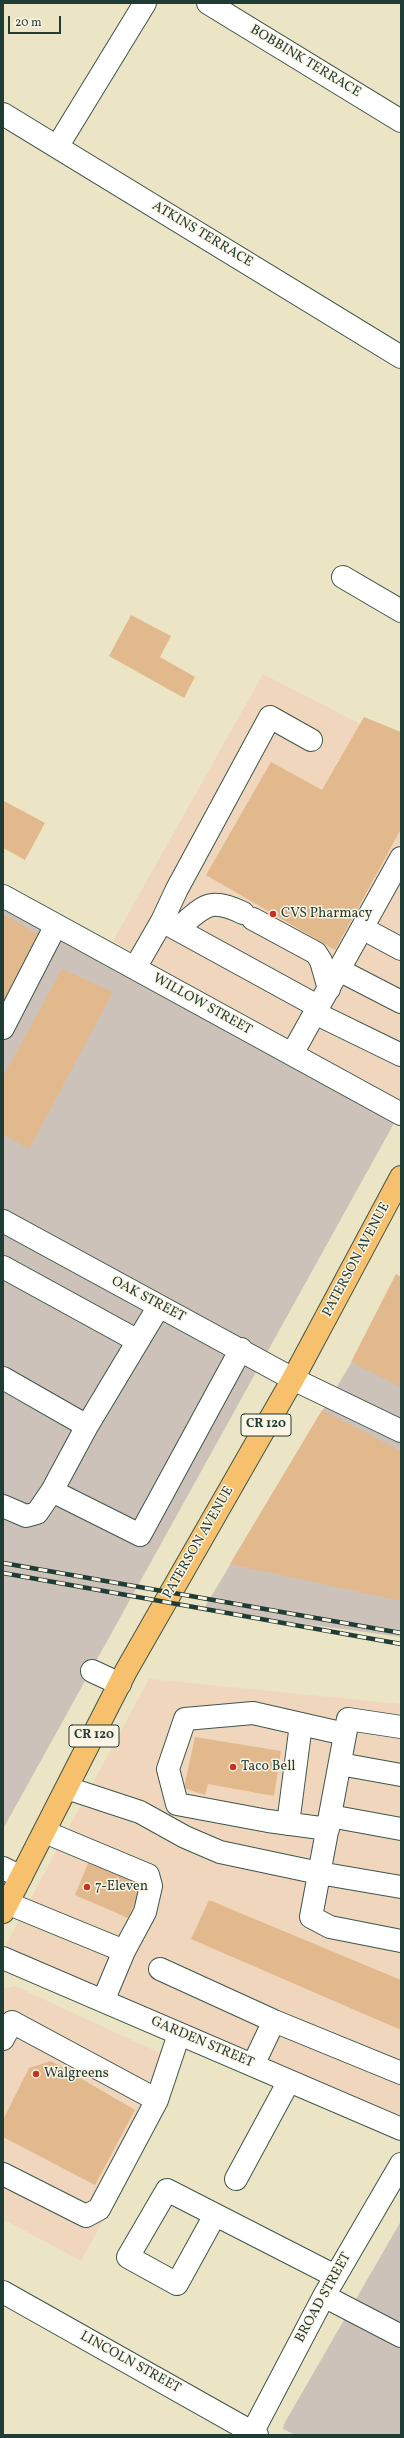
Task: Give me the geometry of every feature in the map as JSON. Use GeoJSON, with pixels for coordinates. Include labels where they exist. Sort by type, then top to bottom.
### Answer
{"type":"FeatureCollection","features":[{"type":"Feature","properties":{"kind":"main road","name":"PATERSON AVENUE"},"geometry":{"type":"LineString","coordinates":[[5,1907],[12,1873],[44,1832],[120,1684],[293,1379],[401,1177]]}},
{"type":"Feature","properties":{"kind":"street"},"geometry":{"type":"LineString","coordinates":[[57,147],[145,3]]}},
{"type":"Feature","properties":{"kind":"street","name":"BOBBINK TERRACE"},"geometry":{"type":"LineString","coordinates":[[208,3],[401,121]]}},
{"type":"Feature","properties":{"kind":"street","name":"ATKINS TERRACE"},"geometry":{"type":"LineString","coordinates":[[3,114],[401,356]]}},
{"type":"Feature","properties":{"kind":"street"},"geometry":{"type":"LineString","coordinates":[[343,577],[401,611]]}},
{"type":"Feature","properties":{"kind":"street"},"geometry":{"type":"LineString","coordinates":[[169,925],[177,890],[270,717],[311,740]]}},
{"type":"Feature","properties":{"kind":"street"},"geometry":{"type":"LineString","coordinates":[[292,1054],[362,928],[395,883],[401,858]]}},
{"type":"Feature","properties":{"kind":"street","name":"WILLOW STREET"},"geometry":{"type":"LineString","coordinates":[[3,896],[401,1114]]}},
{"type":"Feature","properties":{"kind":"street"},"geometry":{"type":"LineString","coordinates":[[135,968],[169,925],[204,907],[215,904],[225,905],[316,953],[321,961],[321,1003]]}},
{"type":"Feature","properties":{"kind":"street"},"geometry":{"type":"LineString","coordinates":[[3,1028],[56,925]]}},
{"type":"Feature","properties":{"kind":"street"},"geometry":{"type":"LineString","coordinates":[[169,925],[321,1003],[401,1055]]}},
{"type":"Feature","properties":{"kind":"street"},"geometry":{"type":"LineString","coordinates":[[362,928],[401,949]]}},
{"type":"Feature","properties":{"kind":"street"},"geometry":{"type":"LineString","coordinates":[[339,970],[401,1002]]}},
{"type":"Feature","properties":{"kind":"street","name":"OAK STREET"},"geometry":{"type":"LineString","coordinates":[[3,1220],[293,1379],[401,1431]]}},
{"type":"Feature","properties":{"kind":"street"},"geometry":{"type":"LineString","coordinates":[[3,1267],[138,1341]]}},
{"type":"Feature","properties":{"kind":"street"},"geometry":{"type":"LineString","coordinates":[[3,1506],[26,1516],[37,1512],[52,1491],[87,1426],[159,1306]]}},
{"type":"Feature","properties":{"kind":"street"},"geometry":{"type":"LineString","coordinates":[[52,1491],[140,1535],[241,1350]]}},
{"type":"Feature","properties":{"kind":"street"},"geometry":{"type":"LineString","coordinates":[[3,1378],[87,1426]]}},
{"type":"Feature","properties":{"kind":"street"},"geometry":{"type":"LineString","coordinates":[[92,1671],[120,1684]]}},
{"type":"Feature","properties":{"kind":"street"},"geometry":{"type":"LineString","coordinates":[[345,1734],[253,1713],[185,1719],[168,1769],[177,1804],[288,1824],[329,1822],[401,1829]]}},
{"type":"Feature","properties":{"kind":"street"},"geometry":{"type":"LineString","coordinates":[[401,1727],[348,1719],[311,1917],[330,1927],[401,1941]]}},
{"type":"Feature","properties":{"kind":"street"},"geometry":{"type":"LineString","coordinates":[[288,1824],[301,1724]]}},
{"type":"Feature","properties":{"kind":"street"},"geometry":{"type":"LineString","coordinates":[[340,1764],[401,1775]]}},
{"type":"Feature","properties":{"kind":"street"},"geometry":{"type":"LineString","coordinates":[[67,1788],[140,1812],[185,1837],[220,1852],[319,1873],[401,1887]]}},
{"type":"Feature","properties":{"kind":"street"},"geometry":{"type":"LineString","coordinates":[[44,1832],[148,1875],[151,1886],[145,1912],[124,1951],[102,2001]]}},
{"type":"Feature","properties":{"kind":"street"},"geometry":{"type":"LineString","coordinates":[[5,1907],[124,1951]]}},
{"type":"Feature","properties":{"kind":"street","name":"GARDEN STREET"},"geometry":{"type":"LineString","coordinates":[[3,1958],[401,2129]]}},
{"type":"Feature","properties":{"kind":"street"},"geometry":{"type":"LineString","coordinates":[[160,1969],[274,2021],[401,2073]]}},
{"type":"Feature","properties":{"kind":"street"},"geometry":{"type":"LineString","coordinates":[[253,2065],[274,2021]]}},
{"type":"Feature","properties":{"kind":"street"},"geometry":{"type":"LineString","coordinates":[[3,2039],[12,2022],[157,2100]]}},
{"type":"Feature","properties":{"kind":"street"},"geometry":{"type":"LineString","coordinates":[[3,2174],[86,2216],[99,2209],[157,2100],[180,2034]]}},
{"type":"Feature","properties":{"kind":"street"},"geometry":{"type":"LineString","coordinates":[[236,2179],[289,2081]]}},
{"type":"Feature","properties":{"kind":"street","name":"BROAD STREET"},"geometry":{"type":"LineString","coordinates":[[254,2434],[324,2296],[401,2164]]}},
{"type":"Feature","properties":{"kind":"street"},"geometry":{"type":"LineString","coordinates":[[215,2215],[335,2276]]}},
{"type":"Feature","properties":{"kind":"street","name":"LINCOLN STREET"},"geometry":{"type":"LineString","coordinates":[[3,2292],[254,2434]]}},
{"type":"Feature","properties":{"kind":"street"},"geometry":{"type":"LineString","coordinates":[[324,2296],[401,2336]]}},
{"type":"Feature","properties":{"kind":"shaded area"},"geometry":{"type":"Polygon","coordinates":[[[263,674],[401,745],[401,1112],[113,941],[263,674]]]}},
{"type":"Feature","properties":{"kind":"shaded area"},"geometry":{"type":"Polygon","coordinates":[[[3,901],[398,1116],[3,1829],[3,901]]]}},
{"type":"Feature","properties":{"kind":"shaded area"},"geometry":{"type":"Polygon","coordinates":[[[399,1283],[401,1284],[401,1637],[203,1610],[399,1283]]]}},
{"type":"Feature","properties":{"kind":"shaded area"},"geometry":{"type":"Polygon","coordinates":[[[149,1679],[401,1704],[401,2129],[3,1950],[149,1679]]]}},
{"type":"Feature","properties":{"kind":"shaded area"},"geometry":{"type":"Polygon","coordinates":[[[15,1986],[177,2061],[164,2108],[81,2261],[3,2219],[3,1988],[15,1986]]]}},
{"type":"Feature","properties":{"kind":"shaded area"},"geometry":{"type":"Polygon","coordinates":[[[401,2221],[401,2435],[295,2435],[283,2429],[284,2424],[401,2221]]]}},
{"type":"Feature","properties":{"kind":"building"},"geometry":{"type":"Polygon","coordinates":[[[131,615],[171,636],[160,657],[195,677],[184,698],[109,656],[131,615]]]}},
{"type":"Feature","properties":{"kind":"building"},"geometry":{"type":"Polygon","coordinates":[[[364,717],[401,732],[401,829],[335,950],[206,875],[271,762],[322,790],[364,717]]]}},
{"type":"Feature","properties":{"kind":"building"},"geometry":{"type":"Polygon","coordinates":[[[4,801],[45,823],[25,860],[3,848],[4,801]]]}},
{"type":"Feature","properties":{"kind":"building"},"geometry":{"type":"Polygon","coordinates":[[[3,914],[40,935],[3,1003],[3,914]]]}},
{"type":"Feature","properties":{"kind":"building"},"geometry":{"type":"Polygon","coordinates":[[[62,969],[113,992],[29,1149],[3,1134],[3,1077],[62,969]]]}},
{"type":"Feature","properties":{"kind":"building"},"geometry":{"type":"Polygon","coordinates":[[[396,1274],[401,1277],[401,1387],[351,1362],[396,1274]]]}},
{"type":"Feature","properties":{"kind":"building"},"geometry":{"type":"Polygon","coordinates":[[[322,1410],[401,1451],[401,1601],[230,1564],[322,1410]]]}},
{"type":"Feature","properties":{"kind":"building","name":"Taco Bell"},"geometry":{"type":"Polygon","coordinates":[[[195,1737],[281,1751],[274,1796],[208,1784],[205,1795],[184,1788],[195,1737]]]}},
{"type":"Feature","properties":{"kind":"building"},"geometry":{"type":"Polygon","coordinates":[[[91,1856],[147,1876],[128,1918],[75,1895],[91,1856]]]}},
{"type":"Feature","properties":{"kind":"building"},"geometry":{"type":"Polygon","coordinates":[[[209,1900],[401,1980],[401,2030],[191,1939],[209,1900]]]}},
{"type":"Feature","properties":{"kind":"building"},"geometry":{"type":"Polygon","coordinates":[[[51,2061],[135,2110],[95,2185],[3,2137],[3,2120],[29,2068],[51,2061]]]}},
{"type":"Feature","properties":{"kind":"railway"},"geometry":{"type":"LineString","coordinates":[[3,1563],[401,1633]]}},
{"type":"Feature","properties":{"kind":"railway"},"geometry":{"type":"LineString","coordinates":[[3,1573],[401,1644]]}},
{"type":"Feature","properties":{"kind":"place","name":"CVS Pharmacy"},"geometry":{"type":"Point","coordinates":[273,914]}},
{"type":"Feature","properties":{"kind":"place","name":"Taco Bell"},"geometry":{"type":"Point","coordinates":[233,1767]}},
{"type":"Feature","properties":{"kind":"place","name":"7-Eleven"},"geometry":{"type":"Point","coordinates":[87,1887]}},
{"type":"Feature","properties":{"kind":"place","name":"Walgreens"},"geometry":{"type":"Point","coordinates":[36,2074]}}]}
